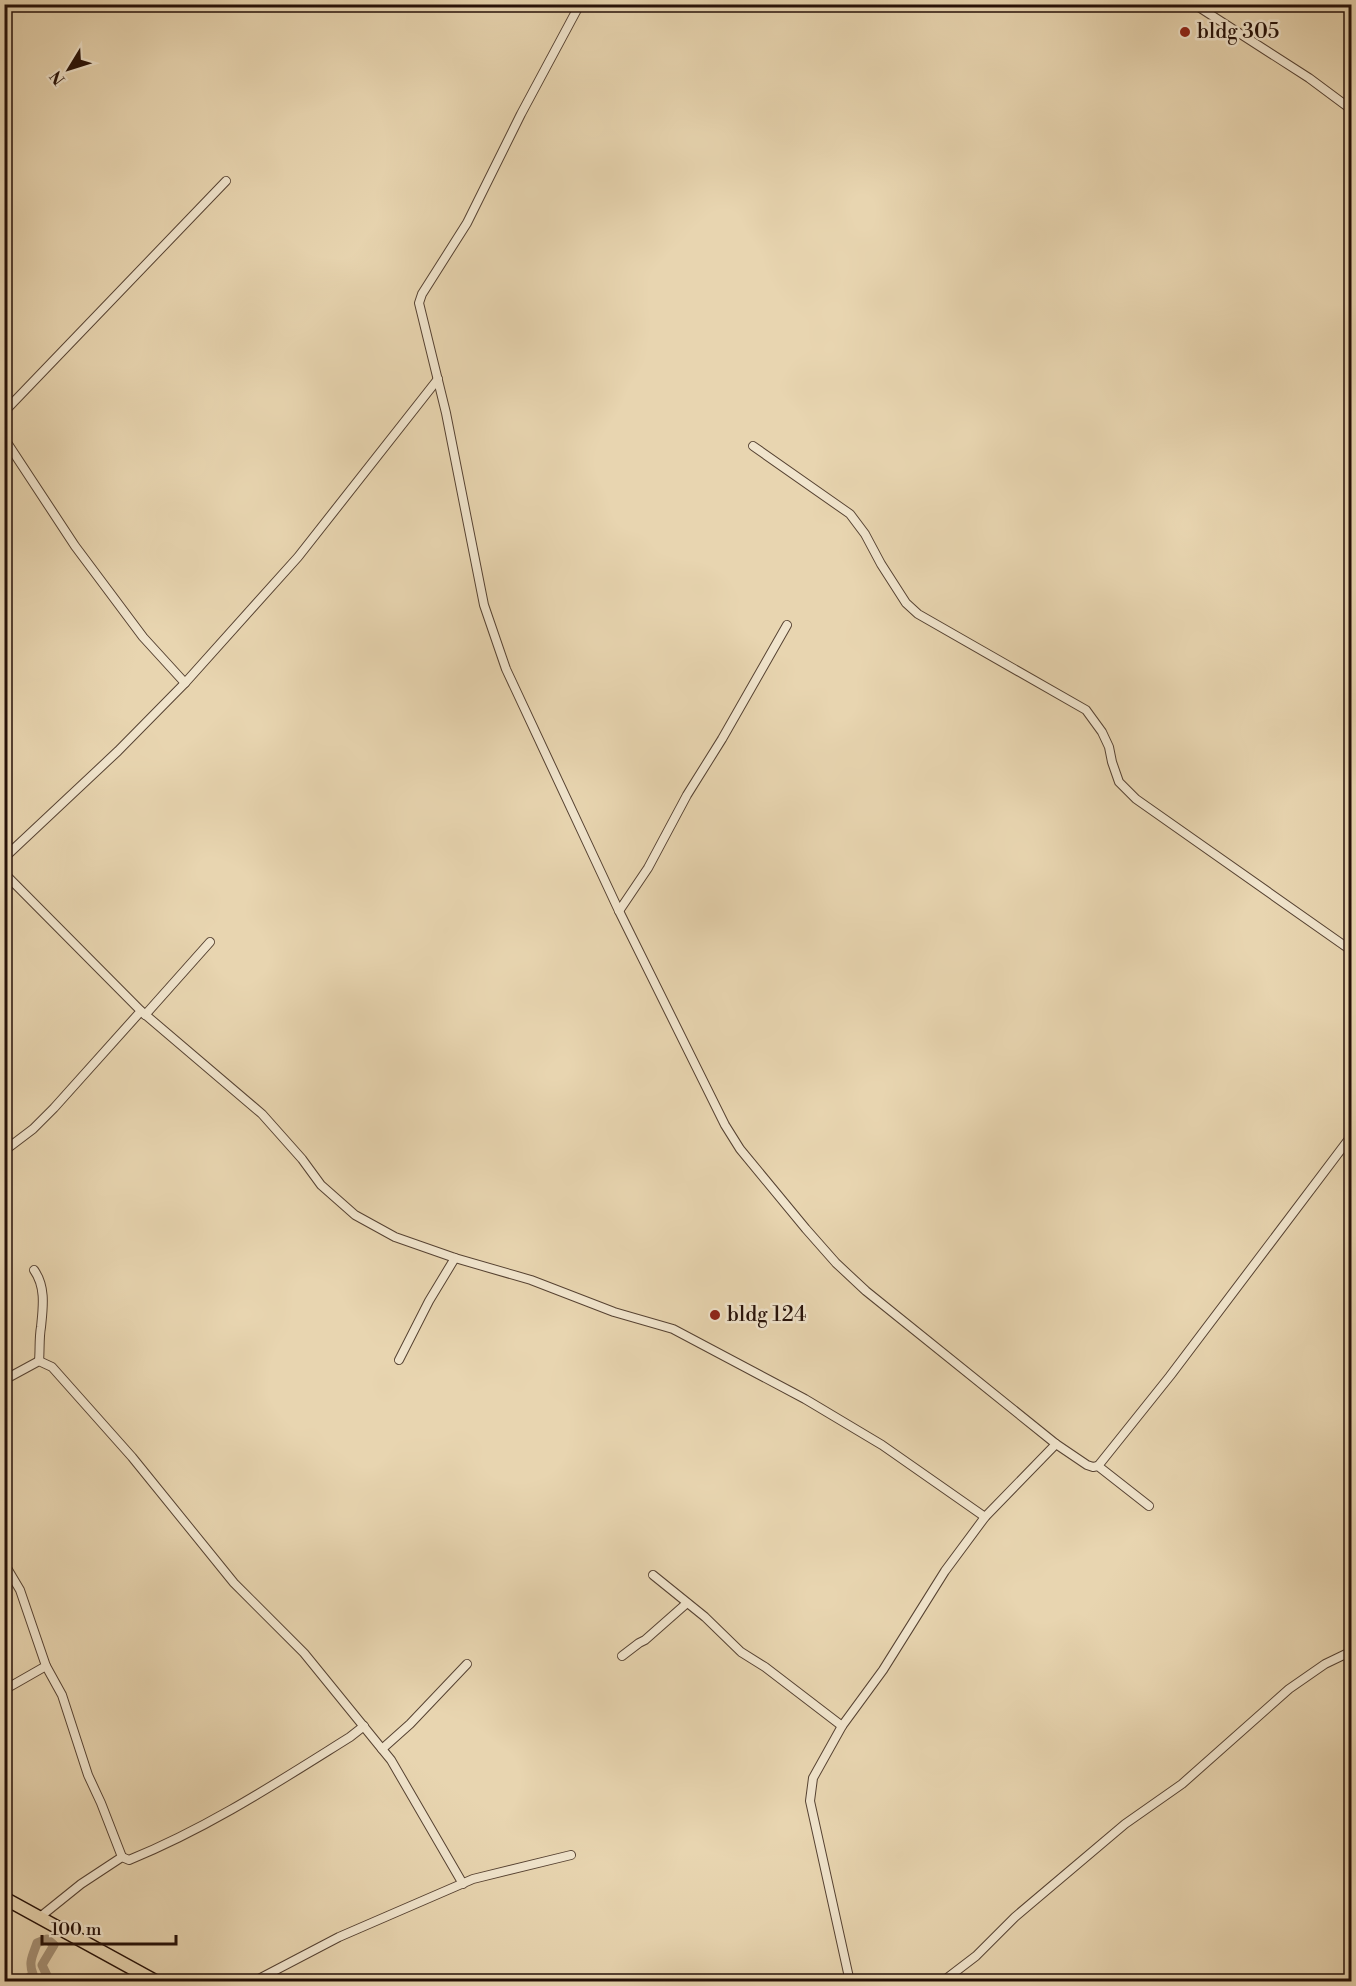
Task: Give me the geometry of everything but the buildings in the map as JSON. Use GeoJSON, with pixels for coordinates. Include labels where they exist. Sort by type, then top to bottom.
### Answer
{"type":"FeatureCollection","features":[{"type":"Feature","properties":{"kind":"main road"},"geometry":{"type":"LineString","coordinates":[[4,1898],[157,1982]]}},
{"type":"Feature","properties":{"kind":"street"},"geometry":{"type":"LineString","coordinates":[[580,4],[521,114],[467,223],[419,303],[438,379],[484,604],[503,658],[619,911],[725,1125],[740,1149],[836,1263],[866,1291],[1056,1444],[1093,1467],[1098,1466],[1170,1376],[1352,1135]]}},
{"type":"Feature","properties":{"kind":"street"},"geometry":{"type":"LineString","coordinates":[[1194,4],[1309,78],[1352,110]]}},
{"type":"Feature","properties":{"kind":"street"},"geometry":{"type":"LineString","coordinates":[[4,412],[225,181]]}},
{"type":"Feature","properties":{"kind":"street"},"geometry":{"type":"LineString","coordinates":[[4,858],[118,752],[185,683],[298,557],[438,379]]}},
{"type":"Feature","properties":{"kind":"street"},"geometry":{"type":"LineString","coordinates":[[4,438],[75,546],[143,637],[185,683]]}},
{"type":"Feature","properties":{"kind":"street"},"geometry":{"type":"LineString","coordinates":[[753,446],[850,514],[865,534],[906,603],[918,614],[1086,710],[1102,732],[1109,747],[1119,783],[1136,799],[1352,951]]}},
{"type":"Feature","properties":{"kind":"street"},"geometry":{"type":"LineString","coordinates":[[619,911],[648,868],[687,795],[787,625]]}},
{"type":"Feature","properties":{"kind":"street"},"geometry":{"type":"LineString","coordinates":[[4,873],[143,1013],[262,1114],[302,1159],[321,1185],[355,1215],[395,1237],[455,1258],[531,1280],[614,1312],[673,1329],[805,1399],[882,1445],[985,1517]]}},
{"type":"Feature","properties":{"kind":"street"},"geometry":{"type":"LineString","coordinates":[[4,1151],[33,1129],[54,1108],[210,942]]}},
{"type":"Feature","properties":{"kind":"street"},"geometry":{"type":"LineString","coordinates":[[399,1360],[429,1300],[455,1258]]}},
{"type":"Feature","properties":{"kind":"street"},"geometry":{"type":"LineString","coordinates":[[34,1270],[41,1285],[44,1306],[40,1328],[39,1361]]}},
{"type":"Feature","properties":{"kind":"street"},"geometry":{"type":"LineString","coordinates":[[4,1380],[39,1361]]}},
{"type":"Feature","properties":{"kind":"street"},"geometry":{"type":"LineString","coordinates":[[39,1361],[52,1367],[132,1457],[234,1583],[304,1653],[364,1726],[391,1760],[463,1884]]}},
{"type":"Feature","properties":{"kind":"street"},"geometry":{"type":"LineString","coordinates":[[850,1982],[810,1801],[813,1778],[842,1725],[883,1670],[945,1571],[985,1517],[1056,1444]]}},
{"type":"Feature","properties":{"kind":"street"},"geometry":{"type":"LineString","coordinates":[[1098,1466],[1149,1506]]}},
{"type":"Feature","properties":{"kind":"street"},"geometry":{"type":"LineString","coordinates":[[4,1563],[20,1590],[46,1666],[62,1695],[88,1775],[122,1857],[129,1860],[224,1815],[364,1726]]}},
{"type":"Feature","properties":{"kind":"street"},"geometry":{"type":"LineString","coordinates":[[653,1575],[705,1617],[741,1652],[765,1667],[842,1725]]}},
{"type":"Feature","properties":{"kind":"street"},"geometry":{"type":"LineString","coordinates":[[622,1656],[645,1640],[687,1603]]}},
{"type":"Feature","properties":{"kind":"street"},"geometry":{"type":"LineString","coordinates":[[942,1982],[976,1956],[1015,1917],[1125,1824],[1182,1784],[1289,1689],[1325,1664],[1352,1651]]}},
{"type":"Feature","properties":{"kind":"street"},"geometry":{"type":"LineString","coordinates":[[382,1749],[410,1724],[466,1664]]}},
{"type":"Feature","properties":{"kind":"street"},"geometry":{"type":"LineString","coordinates":[[4,1690],[46,1666]]}},
{"type":"Feature","properties":{"kind":"street"},"geometry":{"type":"LineString","coordinates":[[253,1982],[339,1937],[473,1879],[571,1855]]}},
{"type":"Feature","properties":{"kind":"street"},"geometry":{"type":"LineString","coordinates":[[40,1917],[81,1884],[122,1857]]}},
{"type":"Feature","properties":{"kind":"waterway"},"geometry":{"type":"LineString","coordinates":[[29,1982],[27,1979],[33,1974],[31,1962],[37,1943],[47,1939],[54,1945],[42,1965],[50,1982]]}},
{"type":"Feature","properties":{"kind":"place","name":"bldg 305"},"geometry":{"type":"Point","coordinates":[1185,32]}},
{"type":"Feature","properties":{"kind":"place","name":"bldg 124"},"geometry":{"type":"Point","coordinates":[715,1315]}}]}
